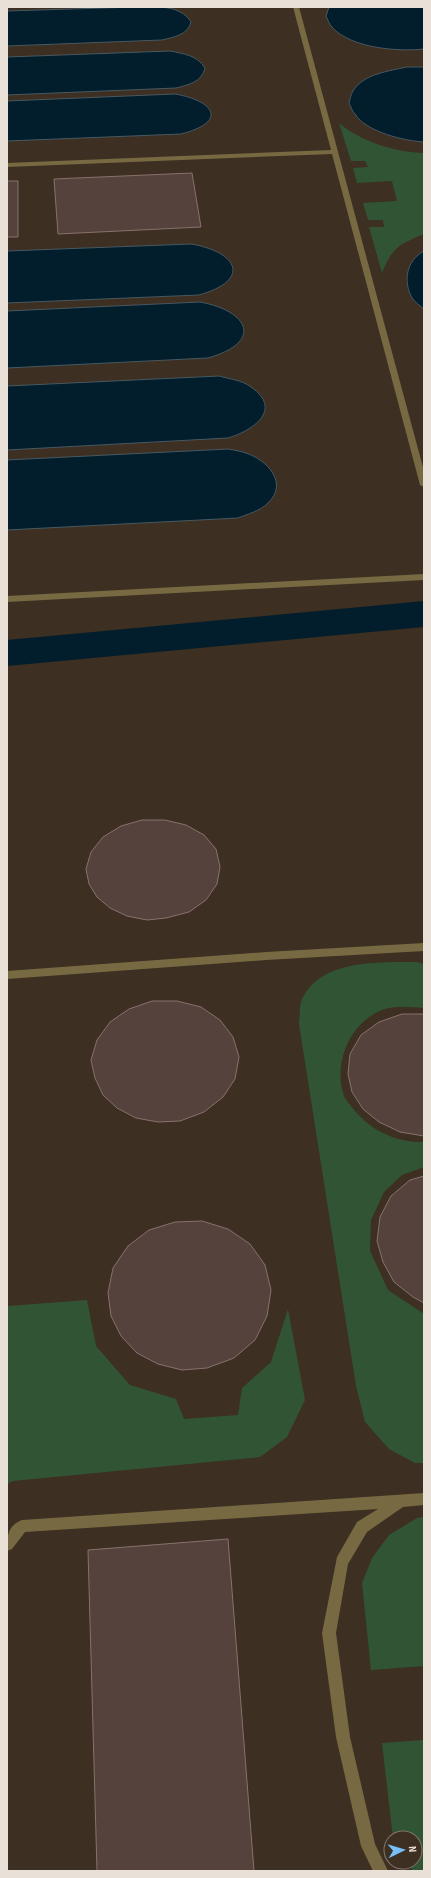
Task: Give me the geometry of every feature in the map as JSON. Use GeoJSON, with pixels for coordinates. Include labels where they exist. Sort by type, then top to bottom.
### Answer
{"type":"FeatureCollection","features":[{"type":"Feature","properties":{"kind":"lane"},"geometry":{"type":"LineString","coordinates":[[296,7],[424,485]]}},
{"type":"Feature","properties":{"kind":"lane"},"geometry":{"type":"LineString","coordinates":[[7,165],[335,152]]}},
{"type":"Feature","properties":{"kind":"lane"},"geometry":{"type":"LineString","coordinates":[[7,599],[424,577]]}},
{"type":"Feature","properties":{"kind":"lane"},"geometry":{"type":"LineString","coordinates":[[7,975],[266,956],[424,947]]}},
{"type":"Feature","properties":{"kind":"lane"},"geometry":{"type":"LineString","coordinates":[[7,1544],[22,1526],[424,1499]]}},
{"type":"Feature","properties":{"kind":"lane"},"geometry":{"type":"LineString","coordinates":[[381,1871],[368,1846],[343,1737],[329,1633],[342,1562],[362,1527],[401,1501]]}},
{"type":"Feature","properties":{"kind":"green space"},"geometry":{"type":"Polygon","coordinates":[[[339,123],[358,136],[379,145],[401,151],[424,153],[424,234],[403,244],[393,252],[389,257],[382,273],[369,227],[384,227],[383,220],[368,220],[363,203],[397,201],[392,181],[357,183],[353,168],[368,167],[365,161],[351,161],[339,123]]]}},
{"type":"Feature","properties":{"kind":"green space"},"geometry":{"type":"Polygon","coordinates":[[[417,962],[424,964],[424,1008],[387,1008],[371,1016],[361,1024],[347,1044],[341,1068],[341,1081],[346,1100],[358,1114],[374,1128],[403,1140],[424,1142],[424,1167],[402,1175],[384,1192],[371,1220],[370,1251],[388,1290],[424,1314],[424,1463],[415,1463],[389,1449],[365,1422],[356,1386],[299,1024],[302,999],[311,986],[322,976],[337,970],[370,963],[417,962]]]}},
{"type":"Feature","properties":{"kind":"green space"},"geometry":{"type":"Polygon","coordinates":[[[87,1300],[96,1346],[130,1385],[176,1399],[184,1419],[238,1415],[242,1388],[271,1362],[288,1309],[305,1400],[287,1437],[260,1457],[13,1481],[7,1484],[8,1306],[87,1300]]]}},
{"type":"Feature","properties":{"kind":"green space"},"geometry":{"type":"Polygon","coordinates":[[[424,1517],[424,1666],[371,1670],[362,1583],[372,1558],[389,1535],[417,1518],[424,1517]]]}},
{"type":"Feature","properties":{"kind":"green space"},"geometry":{"type":"Polygon","coordinates":[[[424,1740],[424,1871],[412,1870],[423,1870],[423,1830],[392,1830],[382,1743],[424,1740]]]}},
{"type":"Feature","properties":{"kind":"water"},"geometry":{"type":"Polygon","coordinates":[[[159,7],[174,9],[186,16],[191,22],[184,33],[162,40],[7,46],[7,11],[159,7]]]}},
{"type":"Feature","properties":{"kind":"water"},"geometry":{"type":"Polygon","coordinates":[[[329,7],[424,7],[424,49],[388,49],[350,40],[330,25],[326,16],[329,7]]]}},
{"type":"Feature","properties":{"kind":"water"},"geometry":{"type":"Polygon","coordinates":[[[170,51],[190,56],[198,60],[205,68],[201,77],[185,86],[176,88],[7,95],[7,57],[170,51]]]}},
{"type":"Feature","properties":{"kind":"water"},"geometry":{"type":"Polygon","coordinates":[[[407,67],[424,67],[424,142],[407,140],[377,131],[360,120],[353,112],[349,103],[353,91],[357,85],[363,81],[377,74],[407,67]]]}},
{"type":"Feature","properties":{"kind":"water"},"geometry":{"type":"Polygon","coordinates":[[[175,94],[189,97],[207,107],[211,112],[210,118],[206,124],[181,134],[7,141],[7,101],[175,94]]]}},
{"type":"Feature","properties":{"kind":"water"},"geometry":{"type":"Polygon","coordinates":[[[191,244],[220,253],[228,260],[232,267],[232,274],[227,282],[216,289],[199,295],[7,303],[7,251],[191,244]]]}},
{"type":"Feature","properties":{"kind":"water"},"geometry":{"type":"Polygon","coordinates":[[[424,251],[424,309],[412,298],[409,292],[407,278],[413,260],[424,251]]]}},
{"type":"Feature","properties":{"kind":"water"},"geometry":{"type":"Polygon","coordinates":[[[200,302],[217,306],[230,312],[239,319],[243,327],[243,336],[237,344],[226,351],[208,358],[7,368],[7,311],[200,302]]]}},
{"type":"Feature","properties":{"kind":"water"},"geometry":{"type":"Polygon","coordinates":[[[219,376],[240,381],[251,387],[260,396],[265,404],[265,411],[255,425],[237,435],[228,438],[7,450],[7,386],[219,376]]]}},
{"type":"Feature","properties":{"kind":"water"},"geometry":{"type":"Polygon","coordinates":[[[228,449],[254,456],[268,467],[276,480],[274,495],[265,506],[238,518],[7,530],[7,460],[228,449]]]}},
{"type":"Feature","properties":{"kind":"building"},"geometry":{"type":"Polygon","coordinates":[[[192,173],[201,227],[58,234],[54,179],[192,173]]]}},
{"type":"Feature","properties":{"kind":"building"},"geometry":{"type":"Polygon","coordinates":[[[7,181],[18,181],[18,237],[7,237],[7,181]]]}},
{"type":"Feature","properties":{"kind":"building"},"geometry":{"type":"Polygon","coordinates":[[[142,820],[165,820],[186,825],[204,835],[216,849],[220,867],[217,884],[206,900],[189,912],[166,918],[147,920],[127,916],[110,908],[97,897],[89,884],[86,869],[91,852],[103,837],[121,826],[142,820]]]}},
{"type":"Feature","properties":{"kind":"building"},"geometry":{"type":"Polygon","coordinates":[[[152,1001],[177,1001],[201,1007],[220,1020],[233,1037],[239,1057],[235,1079],[223,1097],[204,1112],[180,1121],[158,1122],[136,1118],[117,1108],[103,1095],[95,1078],[91,1060],[97,1040],[110,1022],[129,1009],[152,1001]]]}},
{"type":"Feature","properties":{"kind":"building"},"geometry":{"type":"Polygon","coordinates":[[[402,1014],[424,1014],[424,1136],[400,1132],[379,1122],[363,1109],[352,1092],[348,1074],[350,1054],[361,1035],[379,1022],[402,1014]]]}},
{"type":"Feature","properties":{"kind":"building"},"geometry":{"type":"Polygon","coordinates":[[[424,1176],[424,1303],[413,1297],[394,1282],[383,1262],[377,1241],[380,1217],[391,1196],[410,1180],[424,1176]]]}},
{"type":"Feature","properties":{"kind":"building"},"geometry":{"type":"Polygon","coordinates":[[[202,1221],[228,1229],[250,1244],[265,1265],[271,1290],[267,1316],[255,1340],[234,1358],[207,1368],[182,1370],[158,1364],[137,1353],[121,1336],[111,1316],[108,1293],[113,1268],[128,1246],[149,1230],[175,1222],[202,1221]]]}},
{"type":"Feature","properties":{"kind":"building"},"geometry":{"type":"Polygon","coordinates":[[[228,1539],[254,1871],[97,1871],[88,1550],[228,1539]]]}},
{"type":"Feature","properties":{"kind":"waterway"},"geometry":{"type":"LineString","coordinates":[[7,653],[424,614]]}}]}
